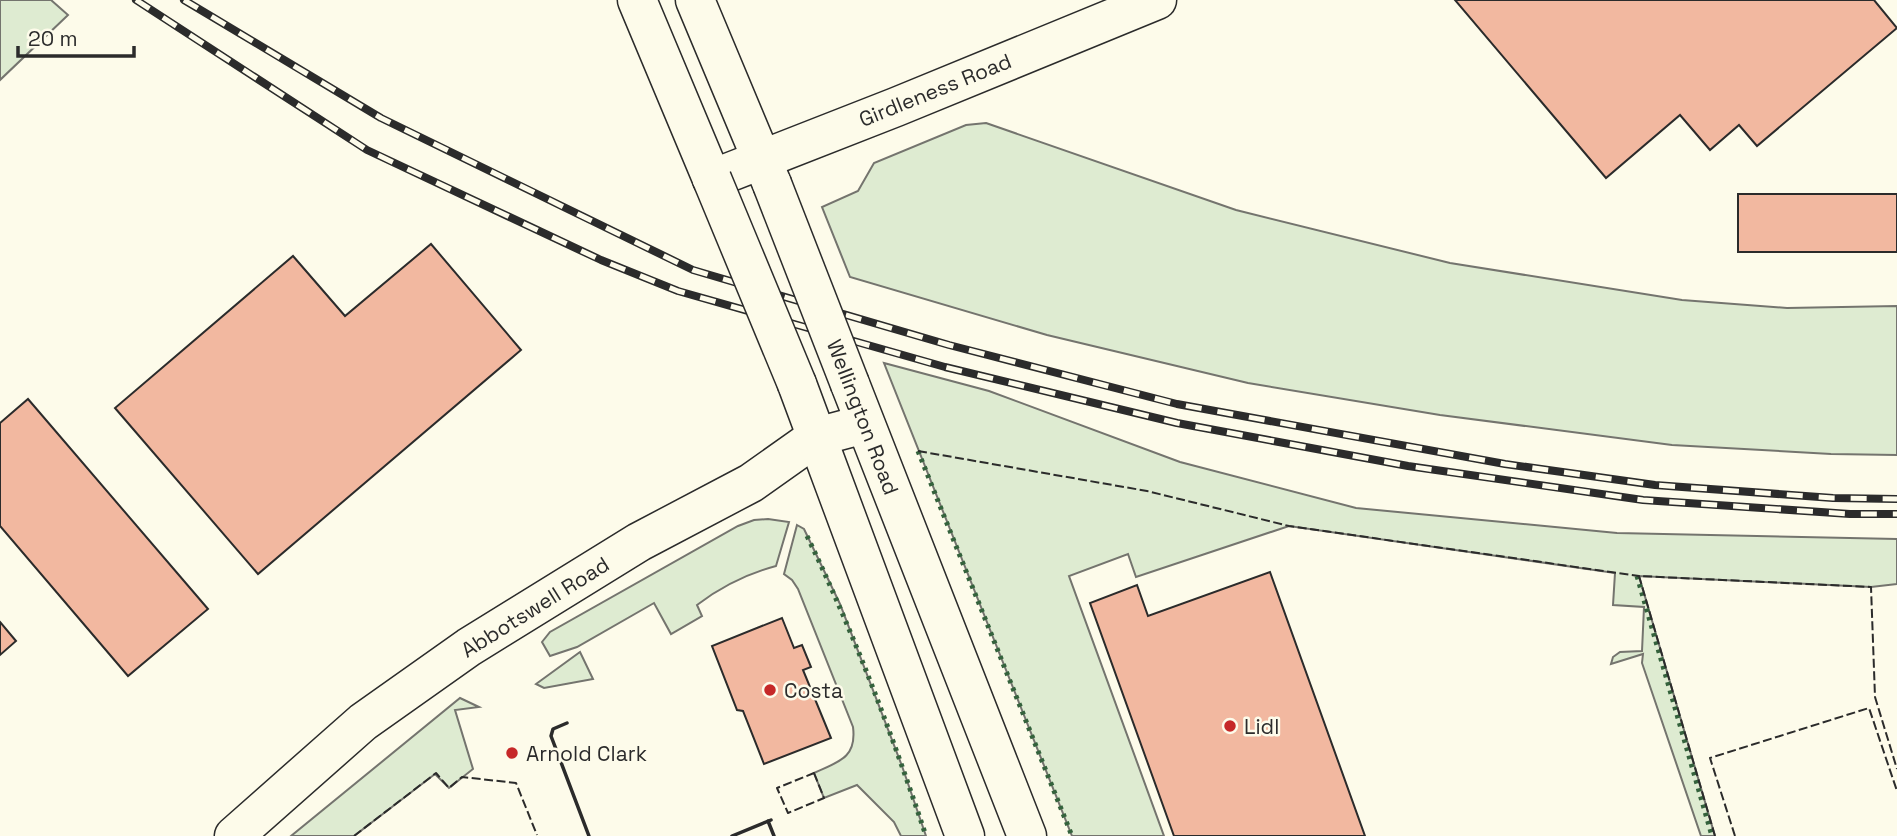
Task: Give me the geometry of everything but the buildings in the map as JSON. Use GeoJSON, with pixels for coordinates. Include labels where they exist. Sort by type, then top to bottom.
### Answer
{"type":"FeatureCollection","features":[{"type":"Feature","properties":{"kind":"main road"},"geometry":{"type":"LineString","coordinates":[[636,0],[797,384],[965,836]]}},
{"type":"Feature","properties":{"kind":"main road","name":"Wellington Road"},"geometry":{"type":"LineString","coordinates":[[695,0],[767,172],[1027,836]]}},
{"type":"Feature","properties":{"kind":"main road","name":"Girdleness Road"},"geometry":{"type":"LineString","coordinates":[[712,179],[767,172],[896,107],[1157,0]]}},
{"type":"Feature","properties":{"kind":"main road","name":"Abbotswell Road"},"geometry":{"type":"LineString","coordinates":[[234,836],[363,722],[469,647],[639,542],[751,483],[816,437],[865,424]]}},
{"type":"Feature","properties":{"kind":"green space"},"geometry":{"type":"Polygon","coordinates":[[[0,0],[51,0],[68,15],[0,80],[0,0]]]}},
{"type":"Feature","properties":{"kind":"green space"},"geometry":{"type":"Polygon","coordinates":[[[986,123],[1236,210],[1450,263],[1682,300],[1787,308],[1897,306],[1897,455],[1672,445],[1440,415],[1248,383],[1047,335],[850,277],[822,207],[858,191],[874,163],[966,125],[986,123]]]}},
{"type":"Feature","properties":{"kind":"green space"},"geometry":{"type":"Polygon","coordinates":[[[884,363],[989,391],[1180,462],[1356,508],[1617,533],[1897,539],[1897,584],[1871,587],[1639,576],[1715,836],[1701,836],[1642,663],[1643,654],[1611,664],[1613,657],[1620,652],[1642,651],[1644,607],[1613,605],[1615,573],[1289,526],[1136,577],[1128,554],[1069,576],[1164,836],[1072,836],[884,363]]]}},
{"type":"Feature","properties":{"kind":"green space"},"geometry":{"type":"Polygon","coordinates":[[[754,520],[789,522],[776,566],[744,577],[706,598],[697,605],[702,616],[671,634],[654,603],[577,647],[550,656],[542,642],[550,632],[738,526],[754,520]]]}},
{"type":"Feature","properties":{"kind":"green space"},"geometry":{"type":"Polygon","coordinates":[[[797,525],[804,529],[840,604],[926,836],[901,836],[894,822],[857,785],[824,798],[814,773],[844,758],[852,746],[853,727],[798,589],[784,574],[797,525]]]}},
{"type":"Feature","properties":{"kind":"green space"},"geometry":{"type":"Polygon","coordinates":[[[580,652],[593,679],[544,688],[536,684],[580,652]]]}},
{"type":"Feature","properties":{"kind":"green space"},"geometry":{"type":"Polygon","coordinates":[[[460,698],[479,707],[455,710],[473,769],[449,788],[435,774],[354,836],[291,836],[460,698]]]}},
{"type":"Feature","properties":{"kind":"railway"},"geometry":{"type":"LineString","coordinates":[[136,0],[367,150],[601,260],[678,291],[945,367],[1177,423],[1408,466],[1643,500],[1850,514],[1897,514]]}},
{"type":"Feature","properties":{"kind":"railway"},"geometry":{"type":"LineString","coordinates":[[184,0],[381,118],[693,270],[949,345],[1177,404],[1505,464],[1655,485],[1833,498],[1897,499]]}},
{"type":"Feature","properties":{"kind":"hedge"},"geometry":{"type":"LineString","coordinates":[[918,451],[1072,836]]}},
{"type":"Feature","properties":{"kind":"hedge"},"geometry":{"type":"LineString","coordinates":[[807,536],[841,609],[871,684],[926,836]]}},
{"type":"Feature","properties":{"kind":"hedge"},"geometry":{"type":"LineString","coordinates":[[1637,576],[1712,836]]}},
{"type":"Feature","properties":{"kind":"fence"},"geometry":{"type":"LineString","coordinates":[[918,451],[1147,491],[1289,526],[1639,576]]}},
{"type":"Feature","properties":{"kind":"fence"},"geometry":{"type":"LineString","coordinates":[[1715,836],[1639,576],[1871,587],[1875,697],[1897,769]]}},
{"type":"Feature","properties":{"kind":"fence"},"geometry":{"type":"LineString","coordinates":[[1735,836],[1710,758],[1869,708],[1897,791]]}},
{"type":"Feature","properties":{"kind":"fence"},"geometry":{"type":"LineString","coordinates":[[354,836],[436,773],[449,788],[462,777],[516,783],[537,835]]}},
{"type":"Feature","properties":{"kind":"fence"},"geometry":{"type":"LineString","coordinates":[[814,773],[824,798],[788,813],[777,788],[814,773]]}},
{"type":"Feature","properties":{"kind":"wall"},"geometry":{"type":"LineString","coordinates":[[567,723],[553,729],[551,736],[589,836]]}},
{"type":"Feature","properties":{"kind":"wall"},"geometry":{"type":"LineString","coordinates":[[732,836],[771,820]]}},
{"type":"Feature","properties":{"kind":"wall"},"geometry":{"type":"LineString","coordinates":[[768,821],[774,836]]}},
{"type":"Feature","properties":{"kind":"place","name":"Costa"},"geometry":{"type":"Point","coordinates":[770,690]}},
{"type":"Feature","properties":{"kind":"place","name":"Lidl"},"geometry":{"type":"Point","coordinates":[1230,726]}},
{"type":"Feature","properties":{"kind":"place","name":"Arnold Clark"},"geometry":{"type":"Point","coordinates":[512,753]}}]}
